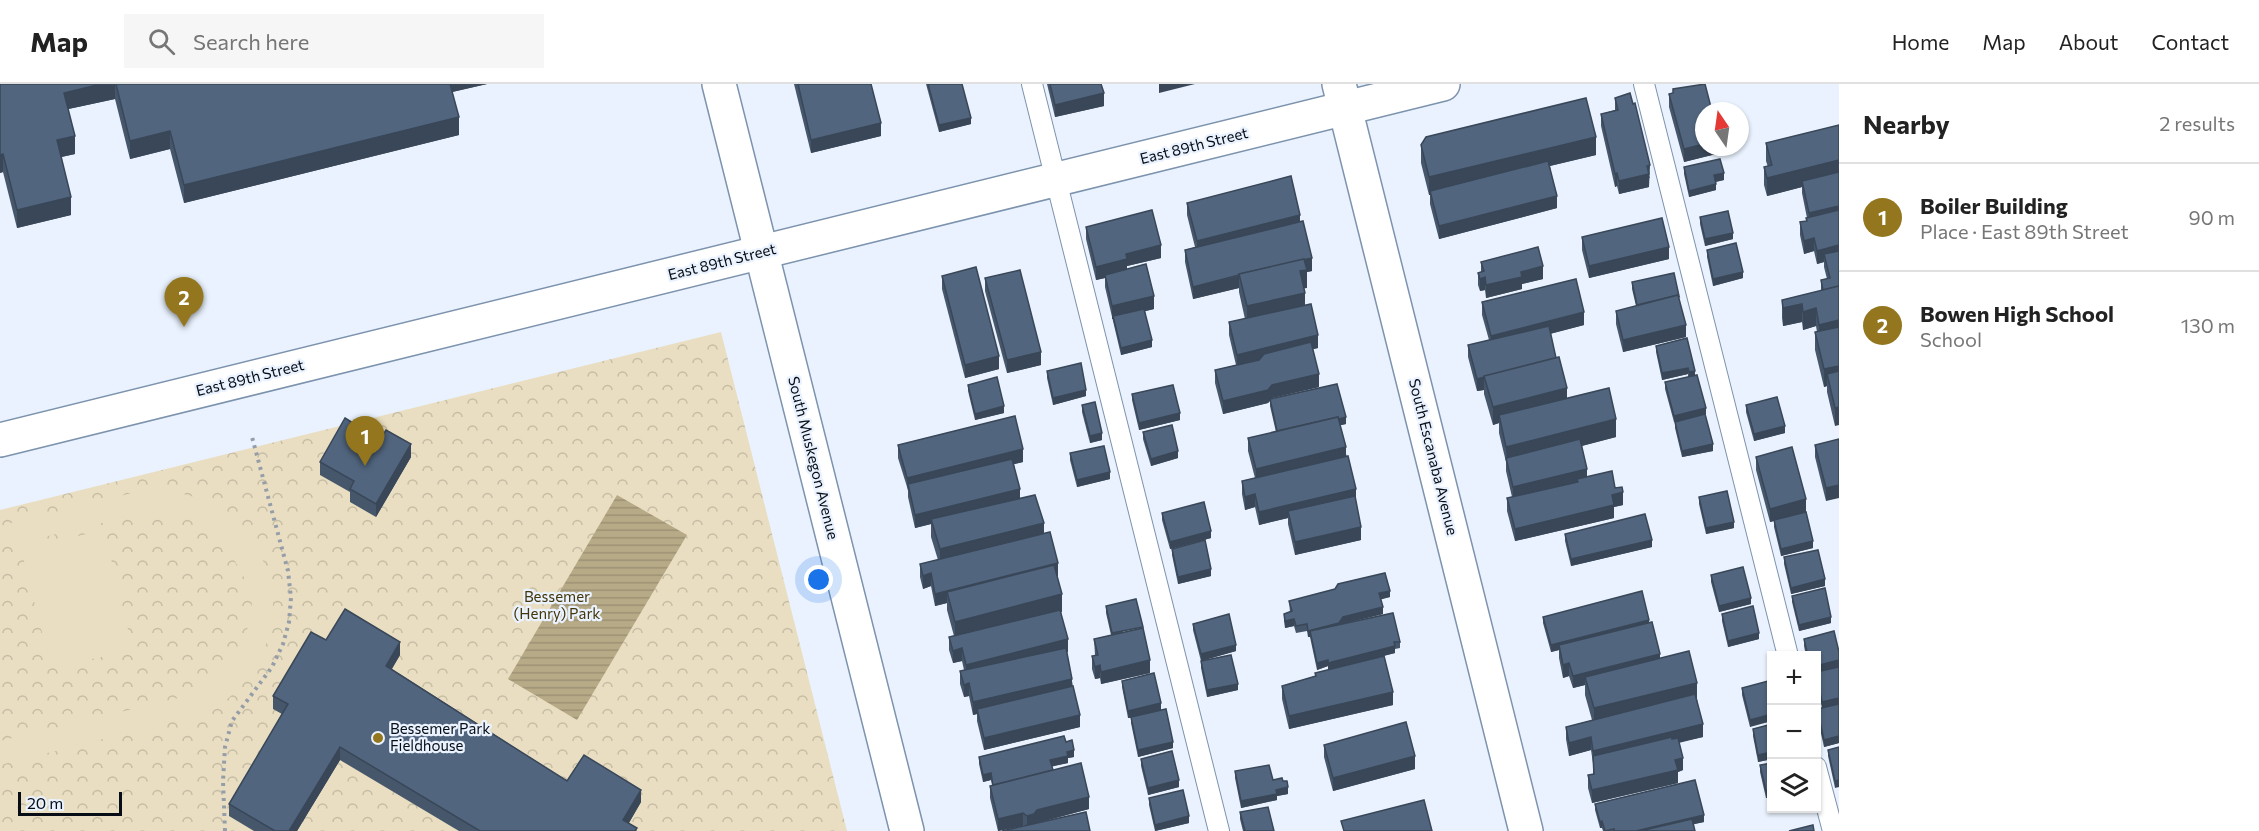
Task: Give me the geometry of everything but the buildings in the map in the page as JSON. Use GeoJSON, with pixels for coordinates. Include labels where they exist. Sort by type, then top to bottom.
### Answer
{"type":"FeatureCollection","features":[{"type":"Feature","properties":{"kind":"street","name":"South Muskegon Avenue"},"geometry":{"type":"LineString","coordinates":[[719,84],[907,831]]}},
{"type":"Feature","properties":{"kind":"street","name":"East 89th Street"},"geometry":{"type":"LineString","coordinates":[[0,440],[1056,179],[1342,96],[1443,84]]}},
{"type":"Feature","properties":{"kind":"street","name":"South Escanaba Avenue"},"geometry":{"type":"LineString","coordinates":[[1342,96],[1526,831]]}},
{"type":"Feature","properties":{"kind":"lane"},"geometry":{"type":"LineString","coordinates":[[1032,84],[1219,831]]}},
{"type":"Feature","properties":{"kind":"lane"},"geometry":{"type":"LineString","coordinates":[[1644,84],[1787,651]]}},
{"type":"Feature","properties":{"kind":"lane"},"geometry":{"type":"LineString","coordinates":[[1821,786],[1833,831]]}},
{"type":"Feature","properties":{"kind":"path"},"geometry":{"type":"LineString","coordinates":[[225,831],[223,781],[225,747],[232,721],[272,667],[283,644],[289,622],[291,598],[288,571],[252,437]]}},
{"type":"Feature","properties":{"kind":"green space","name":"Bessemer (Henry) Park"},"geometry":{"type":"Polygon","coordinates":[[[721,332],[847,831],[0,831],[0,510],[721,332]]]}},
{"type":"Feature","properties":{"kind":"green space"},"geometry":{"type":"Polygon","coordinates":[[[161,490],[194,497],[217,508],[247,536],[260,555],[273,596],[268,638],[260,658],[249,676],[230,697],[194,716],[0,765],[0,741],[183,697],[212,682],[233,659],[247,630],[252,603],[246,581],[226,545],[216,534],[204,527],[178,515],[137,514],[0,548],[0,526],[132,493],[161,490]]]}},
{"type":"Feature","properties":{"kind":"green space"},"geometry":{"type":"Polygon","coordinates":[[[104,530],[133,650],[51,668],[21,549],[104,530]]]}},
{"type":"Feature","properties":{"kind":"shaded area"},"geometry":{"type":"Polygon","coordinates":[[[617,495],[687,535],[577,720],[508,679],[617,495]]]}},
{"type":"Feature","properties":{"kind":"place","name":"Bowen High School"},"geometry":{"type":"Point","coordinates":[184,327]}},
{"type":"Feature","properties":{"kind":"place","name":"Boiler Building"},"geometry":{"type":"Point","coordinates":[365,466]}},
{"type":"Feature","properties":{"kind":"place","name":"Bessemer Park Fieldhouse"},"geometry":{"type":"Point","coordinates":[378,738]}}]}
